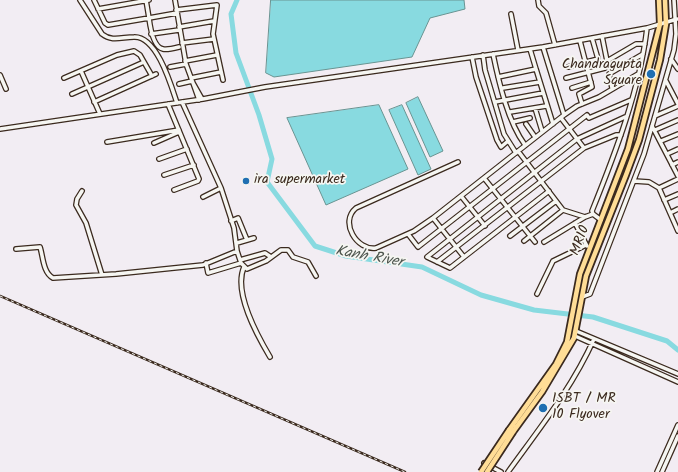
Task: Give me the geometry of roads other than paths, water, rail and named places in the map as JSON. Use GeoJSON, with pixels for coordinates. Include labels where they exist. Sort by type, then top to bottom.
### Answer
{"type":"FeatureCollection","features":[{"type":"Feature","properties":{"kind":"main road","name":"MR10"},"geometry":{"type":"LineString","coordinates":[[487,472],[511,431],[556,364],[575,330],[575,298],[580,274],[628,149],[660,24],[659,0]]}},
{"type":"Feature","properties":{"kind":"main road","name":"MR10"},"geometry":{"type":"LineString","coordinates":[[481,472],[550,378],[567,352],[575,330],[586,276],[639,140],[660,60],[666,22],[666,0]]}},
{"type":"Feature","properties":{"kind":"street"},"geometry":{"type":"LineString","coordinates":[[80,0],[102,34],[106,37],[117,39],[139,37],[146,40],[167,72],[177,103]]}},
{"type":"Feature","properties":{"kind":"street"},"geometry":{"type":"LineString","coordinates":[[94,0],[103,22],[106,24],[149,18],[176,11],[216,4],[214,39],[223,80]]}},
{"type":"Feature","properties":{"kind":"street"},"geometry":{"type":"LineString","coordinates":[[146,0],[151,34],[163,49],[214,39]]}},
{"type":"Feature","properties":{"kind":"street"},"geometry":{"type":"LineString","coordinates":[[98,9],[149,0]]}},
{"type":"Feature","properties":{"kind":"street"},"geometry":{"type":"LineString","coordinates":[[175,0],[181,45],[192,81],[200,100]]}},
{"type":"Feature","properties":{"kind":"street"},"geometry":{"type":"LineString","coordinates":[[538,0],[539,6],[546,13],[556,45]]}},
{"type":"Feature","properties":{"kind":"street"},"geometry":{"type":"LineString","coordinates":[[581,299],[590,294],[634,182],[652,126],[677,40],[675,1]]}},
{"type":"Feature","properties":{"kind":"street"},"geometry":{"type":"LineString","coordinates":[[511,14],[518,50]]}},
{"type":"Feature","properties":{"kind":"street"},"geometry":{"type":"LineString","coordinates":[[0,129],[200,100],[265,87],[556,45],[647,28],[677,19]]}},
{"type":"Feature","properties":{"kind":"street"},"geometry":{"type":"LineString","coordinates":[[151,34],[214,21]]}},
{"type":"Feature","properties":{"kind":"street"},"geometry":{"type":"LineString","coordinates":[[593,214],[592,211],[621,135],[643,54],[647,28]]}},
{"type":"Feature","properties":{"kind":"street"},"geometry":{"type":"LineString","coordinates":[[602,36],[607,61],[636,44],[645,44]]}},
{"type":"Feature","properties":{"kind":"street"},"geometry":{"type":"LineString","coordinates":[[568,67],[598,59],[592,38]]}},
{"type":"Feature","properties":{"kind":"street"},"geometry":{"type":"LineString","coordinates":[[580,41],[592,87],[579,94],[582,104]]}},
{"type":"Feature","properties":{"kind":"street"},"geometry":{"type":"LineString","coordinates":[[543,47],[562,117],[584,148]]}},
{"type":"Feature","properties":{"kind":"street"},"geometry":{"type":"LineString","coordinates":[[530,49],[546,106],[553,124]]}},
{"type":"Feature","properties":{"kind":"street"},"geometry":{"type":"LineString","coordinates":[[674,50],[678,52]]}},
{"type":"Feature","properties":{"kind":"street"},"geometry":{"type":"LineString","coordinates":[[64,78],[131,51],[137,52],[152,76]]}},
{"type":"Feature","properties":{"kind":"street"},"geometry":{"type":"LineString","coordinates":[[493,54],[498,77],[503,88],[516,132],[525,145]]}},
{"type":"Feature","properties":{"kind":"street"},"geometry":{"type":"LineString","coordinates":[[612,88],[609,74],[643,54]]}},
{"type":"Feature","properties":{"kind":"street"},"geometry":{"type":"LineString","coordinates":[[170,67],[217,55]]}},
{"type":"Feature","properties":{"kind":"street"},"geometry":{"type":"LineString","coordinates":[[483,56],[485,70],[504,134],[508,141],[535,172],[563,210],[585,217]]}},
{"type":"Feature","properties":{"kind":"street"},"geometry":{"type":"LineString","coordinates":[[472,57],[476,77],[497,140],[501,147],[508,141]]}},
{"type":"Feature","properties":{"kind":"street"},"geometry":{"type":"LineString","coordinates":[[671,59],[678,69]]}},
{"type":"Feature","properties":{"kind":"street"},"geometry":{"type":"LineString","coordinates":[[72,94],[144,62]]}},
{"type":"Feature","properties":{"kind":"street"},"geometry":{"type":"LineString","coordinates":[[566,78],[605,68]]}},
{"type":"Feature","properties":{"kind":"street"},"geometry":{"type":"LineString","coordinates":[[498,77],[536,69]]}},
{"type":"Feature","properties":{"kind":"street"},"geometry":{"type":"LineString","coordinates":[[80,71],[100,114]]}},
{"type":"Feature","properties":{"kind":"street"},"geometry":{"type":"LineString","coordinates":[[179,84],[221,72]]}},
{"type":"Feature","properties":{"kind":"street"},"geometry":{"type":"LineString","coordinates":[[94,102],[156,74]]}},
{"type":"Feature","properties":{"kind":"street"},"geometry":{"type":"LineString","coordinates":[[458,162],[356,208],[350,215],[349,226],[356,241],[370,249],[376,248],[408,234],[433,218],[562,117],[582,104],[638,74]]}},
{"type":"Feature","properties":{"kind":"street"},"geometry":{"type":"LineString","coordinates":[[0,75],[6,89]]}},
{"type":"Feature","properties":{"kind":"street"},"geometry":{"type":"LineString","coordinates":[[655,116],[678,105],[666,81]]}},
{"type":"Feature","properties":{"kind":"street"},"geometry":{"type":"LineString","coordinates":[[503,88],[540,82]]}},
{"type":"Feature","properties":{"kind":"street"},"geometry":{"type":"LineString","coordinates":[[572,88],[591,82]]}},
{"type":"Feature","properties":{"kind":"street"},"geometry":{"type":"LineString","coordinates":[[495,102],[543,93]]}},
{"type":"Feature","properties":{"kind":"street"},"geometry":{"type":"LineString","coordinates":[[408,234],[418,247],[569,128],[588,115],[589,118],[631,100]]}},
{"type":"Feature","properties":{"kind":"street"},"geometry":{"type":"LineString","coordinates":[[182,102],[221,188],[237,243],[237,251],[240,262],[247,269],[262,263],[281,250],[288,250],[292,257],[308,262],[316,276]]}},
{"type":"Feature","properties":{"kind":"street"},"geometry":{"type":"LineString","coordinates":[[168,104],[198,176],[198,181],[174,190]]}},
{"type":"Feature","properties":{"kind":"street"},"geometry":{"type":"LineString","coordinates":[[510,112],[546,106]]}},
{"type":"Feature","properties":{"kind":"street"},"geometry":{"type":"LineString","coordinates":[[535,108],[542,132]]}},
{"type":"Feature","properties":{"kind":"street"},"geometry":{"type":"LineString","coordinates":[[549,191],[450,268],[427,256],[577,139],[625,117]]}},
{"type":"Feature","properties":{"kind":"street"},"geometry":{"type":"LineString","coordinates":[[513,122],[530,118]]}},
{"type":"Feature","properties":{"kind":"street"},"geometry":{"type":"LineString","coordinates":[[655,130],[678,120]]}},
{"type":"Feature","properties":{"kind":"street"},"geometry":{"type":"LineString","coordinates":[[526,124],[535,137]]}},
{"type":"Feature","properties":{"kind":"street"},"geometry":{"type":"LineString","coordinates":[[652,126],[678,178],[659,188]]}},
{"type":"Feature","properties":{"kind":"street"},"geometry":{"type":"LineString","coordinates":[[107,142],[180,131]]}},
{"type":"Feature","properties":{"kind":"street"},"geometry":{"type":"LineString","coordinates":[[154,143],[180,131]]}},
{"type":"Feature","properties":{"kind":"street"},"geometry":{"type":"LineString","coordinates":[[661,142],[678,134]]}},
{"type":"Feature","properties":{"kind":"street"},"geometry":{"type":"LineString","coordinates":[[437,262],[584,148],[616,135],[621,135]]}},
{"type":"Feature","properties":{"kind":"street"},"geometry":{"type":"LineString","coordinates":[[159,159],[187,149]]}},
{"type":"Feature","properties":{"kind":"street"},"geometry":{"type":"LineString","coordinates":[[667,154],[678,149]]}},
{"type":"Feature","properties":{"kind":"street"},"geometry":{"type":"LineString","coordinates":[[672,164],[678,162]]}},
{"type":"Feature","properties":{"kind":"street"},"geometry":{"type":"LineString","coordinates":[[164,175],[194,165]]}},
{"type":"Feature","properties":{"kind":"street"},"geometry":{"type":"LineString","coordinates":[[484,178],[535,242]]}},
{"type":"Feature","properties":{"kind":"street"},"geometry":{"type":"LineString","coordinates":[[634,182],[649,182],[659,188],[678,231]]}},
{"type":"Feature","properties":{"kind":"street"},"geometry":{"type":"LineString","coordinates":[[203,197],[221,188]]}},
{"type":"Feature","properties":{"kind":"street"},"geometry":{"type":"LineString","coordinates":[[82,191],[77,199],[76,205],[86,224],[102,275]]}},
{"type":"Feature","properties":{"kind":"street"},"geometry":{"type":"LineString","coordinates":[[664,200],[678,194]]}},
{"type":"Feature","properties":{"kind":"street"},"geometry":{"type":"LineString","coordinates":[[461,196],[485,226]]}},
{"type":"Feature","properties":{"kind":"street"},"geometry":{"type":"LineString","coordinates":[[510,236],[556,200]]}},
{"type":"Feature","properties":{"kind":"street"},"geometry":{"type":"LineString","coordinates":[[670,213],[678,209]]}},
{"type":"Feature","properties":{"kind":"street"},"geometry":{"type":"LineString","coordinates":[[524,241],[563,210]]}},
{"type":"Feature","properties":{"kind":"street"},"geometry":{"type":"LineString","coordinates":[[593,214],[601,220]]}},
{"type":"Feature","properties":{"kind":"street"},"geometry":{"type":"LineString","coordinates":[[544,242],[585,217],[593,214]]}},
{"type":"Feature","properties":{"kind":"street"},"geometry":{"type":"LineString","coordinates":[[231,221],[238,218],[247,240]]}},
{"type":"Feature","properties":{"kind":"street"},"geometry":{"type":"LineString","coordinates":[[433,218],[464,258]]}},
{"type":"Feature","properties":{"kind":"street"},"geometry":{"type":"LineString","coordinates":[[576,223],[586,245],[590,250]]}},
{"type":"Feature","properties":{"kind":"street"},"geometry":{"type":"LineString","coordinates":[[237,243],[254,238]]}},
{"type":"Feature","properties":{"kind":"street"},"geometry":{"type":"LineString","coordinates":[[537,294],[553,261],[586,245]]}},
{"type":"Feature","properties":{"kind":"street"},"geometry":{"type":"LineString","coordinates":[[16,250],[40,246],[46,269],[53,278],[157,270],[206,263],[237,251]]}},
{"type":"Feature","properties":{"kind":"street"},"geometry":{"type":"LineString","coordinates":[[206,263],[208,273],[265,252],[271,257]]}},
{"type":"Feature","properties":{"kind":"street"},"geometry":{"type":"LineString","coordinates":[[244,267],[241,273],[242,300],[270,357]]}},
{"type":"Feature","properties":{"kind":"street"},"geometry":{"type":"LineString","coordinates":[[575,330],[678,374]]}},
{"type":"Feature","properties":{"kind":"street"},"geometry":{"type":"LineString","coordinates":[[575,330],[592,344],[675,379],[678,382]]}},
{"type":"Feature","properties":{"kind":"street"},"geometry":{"type":"LineString","coordinates":[[508,472],[570,386],[594,339]]}},
{"type":"Feature","properties":{"kind":"street"},"geometry":{"type":"LineString","coordinates":[[657,472],[678,425]]}},
{"type":"Feature","properties":{"kind":"street"},"geometry":{"type":"LineString","coordinates":[[662,472],[678,436]]}},
{"type":"Feature","properties":{"kind":"street"},"geometry":{"type":"LineString","coordinates":[[484,463],[501,472]]}},
{"type":"Feature","properties":{"kind":"water"},"geometry":{"type":"Polygon","coordinates":[[[271,0],[464,0],[465,9],[430,18],[412,57],[274,77],[266,73],[271,0]]]}},
{"type":"Feature","properties":{"kind":"water"},"geometry":{"type":"Polygon","coordinates":[[[418,97],[443,151],[430,157],[406,103],[418,97]]]}},
{"type":"Feature","properties":{"kind":"water"},"geometry":{"type":"Polygon","coordinates":[[[379,105],[408,169],[326,205],[287,118],[379,105]]]}},
{"type":"Feature","properties":{"kind":"water"},"geometry":{"type":"Polygon","coordinates":[[[402,105],[431,169],[418,175],[389,110],[402,105]]]}},
{"type":"Feature","properties":{"kind":"waterway","name":"Kanh River"},"geometry":{"type":"LineString","coordinates":[[237,0],[231,14],[236,53],[259,115],[272,159],[267,182],[315,246],[346,256],[422,267],[481,295],[534,310],[593,317],[667,341],[678,350]]}},
{"type":"Feature","properties":{"kind":"railway"},"geometry":{"type":"LineString","coordinates":[[0,296],[405,472]]}},
{"type":"Feature","properties":{"kind":"place","name":"Chandragupta Square"},"geometry":{"type":"Point","coordinates":[651,74]}},
{"type":"Feature","properties":{"kind":"place","name":"ira supermarket"},"geometry":{"type":"Point","coordinates":[246,181]}},
{"type":"Feature","properties":{"kind":"place","name":"ISBT / MR 10 Flyover"},"geometry":{"type":"Point","coordinates":[543,408]}}]}
